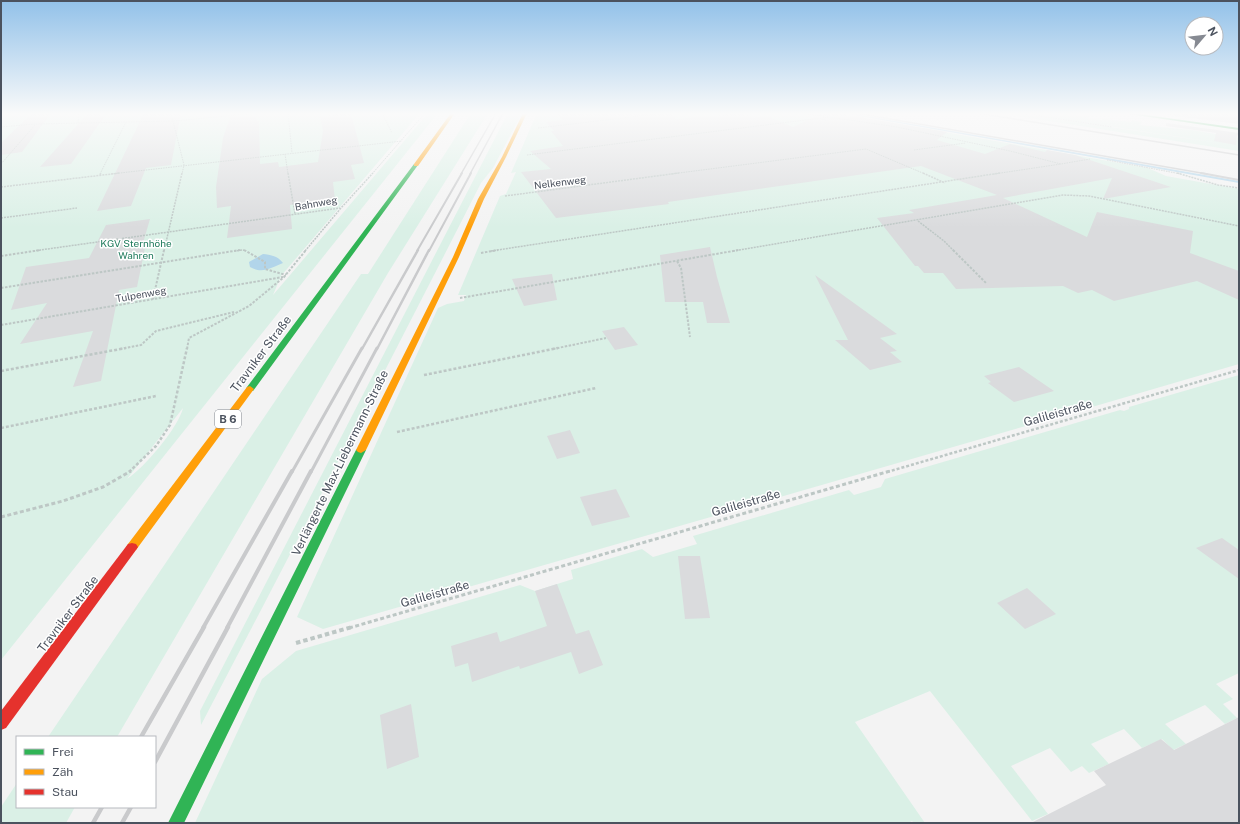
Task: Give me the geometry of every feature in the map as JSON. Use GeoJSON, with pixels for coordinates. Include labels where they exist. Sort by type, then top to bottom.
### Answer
{"type":"FeatureCollection","features":[{"type":"Feature","properties":{"kind":"street","name":"Travniker Straße"},"geometry":{"type":"LineString","coordinates":[[1,723],[425,151]]}},
{"type":"Feature","properties":{"kind":"street","name":"Verlängerte Max-Liebermann-Straße"},"geometry":{"type":"LineString","coordinates":[[176,823],[456,257],[481,199],[506,151]]}},
{"type":"Feature","properties":{"kind":"path"},"geometry":{"type":"LineString","coordinates":[[1,164],[12,151]]}},
{"type":"Feature","properties":{"kind":"path"},"geometry":{"type":"LineString","coordinates":[[100,176],[112,151]]}},
{"type":"Feature","properties":{"kind":"path"},"geometry":{"type":"LineString","coordinates":[[153,300],[184,165],[181,151]]}},
{"type":"Feature","properties":{"kind":"path"},"geometry":{"type":"LineString","coordinates":[[1,187],[306,151]]}},
{"type":"Feature","properties":{"kind":"path","name":"Bahnweg"},"geometry":{"type":"LineString","coordinates":[[1,256],[341,208],[392,151]]}},
{"type":"Feature","properties":{"kind":"path"},"geometry":{"type":"LineString","coordinates":[[504,156],[521,156],[557,151]]}},
{"type":"Feature","properties":{"kind":"path","name":"Nelkenweg"},"geometry":{"type":"LineString","coordinates":[[481,199],[847,151]]}},
{"type":"Feature","properties":{"kind":"path","name":"Nelkenweg"},"geometry":{"type":"LineString","coordinates":[[872,151],[945,183]]}},
{"type":"Feature","properties":{"kind":"path"},"geometry":{"type":"LineString","coordinates":[[1008,151],[1061,164]]}},
{"type":"Feature","properties":{"kind":"path"},"geometry":{"type":"LineString","coordinates":[[285,154],[295,214]]}},
{"type":"Feature","properties":{"kind":"path"},"geometry":{"type":"LineString","coordinates":[[456,257],[945,183],[1090,158]]}},
{"type":"Feature","properties":{"kind":"path"},"geometry":{"type":"LineString","coordinates":[[1107,160],[1239,188]]}},
{"type":"Feature","properties":{"kind":"path"},"geometry":{"type":"LineString","coordinates":[[434,301],[1070,195],[1089,196],[1239,226]]}},
{"type":"Feature","properties":{"kind":"path"},"geometry":{"type":"LineString","coordinates":[[1,218],[77,208]]}},
{"type":"Feature","properties":{"kind":"path"},"geometry":{"type":"LineString","coordinates":[[1,517],[63,501],[103,487],[132,471],[156,446],[170,425],[189,338],[249,306],[285,276],[341,208]]}},
{"type":"Feature","properties":{"kind":"path"},"geometry":{"type":"LineString","coordinates":[[918,220],[944,241],[986,283]]}},
{"type":"Feature","properties":{"kind":"path"},"geometry":{"type":"LineString","coordinates":[[1,288],[162,264],[243,250],[265,262],[265,269],[285,276]]}},
{"type":"Feature","properties":{"kind":"path"},"geometry":{"type":"LineString","coordinates":[[677,261],[681,268],[690,337]]}},
{"type":"Feature","properties":{"kind":"path","name":"Tulpenweg"},"geometry":{"type":"LineString","coordinates":[[1,325],[153,300],[285,276]]}},
{"type":"Feature","properties":{"kind":"path"},"geometry":{"type":"LineString","coordinates":[[1,371],[141,345],[156,331],[238,312]]}},
{"type":"Feature","properties":{"kind":"path"},"geometry":{"type":"LineString","coordinates":[[394,382],[606,338]]}},
{"type":"Feature","properties":{"kind":"path","name":"Galileistraße"},"geometry":{"type":"LineString","coordinates":[[289,645],[1239,370]]}},
{"type":"Feature","properties":{"kind":"path"},"geometry":{"type":"LineString","coordinates":[[366,439],[596,388]]}},
{"type":"Feature","properties":{"kind":"path"},"geometry":{"type":"LineString","coordinates":[[1,428],[156,396]]}},
{"type":"Feature","properties":{"kind":"green space","name":"KGV Sternhöhe Wahren"},"geometry":{"type":"Polygon","coordinates":[[[1,151],[387,151],[281,276],[273,295],[395,151],[407,151],[1,660],[1,151]],[[183,408],[127,479],[143,466],[175,426],[183,408]]]}},
{"type":"Feature","properties":{"kind":"green space"},"geometry":{"type":"Polygon","coordinates":[[[446,151],[464,151],[388,273],[118,736],[49,736],[361,274],[368,274],[446,151]]]}},
{"type":"Feature","properties":{"kind":"green space"},"geometry":{"type":"Polygon","coordinates":[[[488,151],[502,151],[493,168],[481,183],[201,725],[200,711],[488,151]]]}},
{"type":"Feature","properties":{"kind":"green space"},"geometry":{"type":"Polygon","coordinates":[[[520,151],[1054,151],[1148,168],[1166,176],[1239,189],[1239,364],[1092,407],[1078,407],[1064,412],[1057,417],[323,629],[297,617],[438,308],[447,304],[464,301],[466,295],[458,295],[500,196],[506,194],[516,172],[511,173],[520,151]]]}},
{"type":"Feature","properties":{"kind":"green space"},"geometry":{"type":"Polygon","coordinates":[[[1239,375],[1239,673],[1216,684],[1233,699],[1223,704],[1237,718],[1225,724],[1205,705],[1165,724],[1186,744],[1173,750],[1162,739],[1142,748],[1124,729],[1091,744],[1109,764],[1089,773],[1082,766],[1071,772],[1050,748],[1011,766],[1048,814],[1032,821],[930,691],[855,722],[925,823],[914,823],[912,821],[908,823],[195,823],[262,679],[296,651],[520,585],[535,591],[573,579],[571,570],[642,549],[653,557],[697,544],[693,536],[849,490],[854,495],[881,487],[885,479],[1120,410],[1124,411],[1129,409],[1129,407],[1239,375]]]}},
{"type":"Feature","properties":{"kind":"green space"},"geometry":{"type":"Polygon","coordinates":[[[16,784],[16,808],[74,808],[66,823],[1,823],[1,807],[16,784]]]}},
{"type":"Feature","properties":{"kind":"water"},"geometry":{"type":"Polygon","coordinates":[[[263,254],[277,257],[283,263],[263,270],[250,267],[249,262],[263,254]]]}},
{"type":"Feature","properties":{"kind":"building"},"geometry":{"type":"Polygon","coordinates":[[[1,151],[22,151],[22,152],[1,155],[1,151]]]}},
{"type":"Feature","properties":{"kind":"building"},"geometry":{"type":"Polygon","coordinates":[[[54,151],[80,151],[71,164],[40,167],[54,151]]]}},
{"type":"Feature","properties":{"kind":"building"},"geometry":{"type":"Polygon","coordinates":[[[126,151],[174,151],[171,165],[146,168],[131,206],[97,211],[126,151]]]}},
{"type":"Feature","properties":{"kind":"building"},"geometry":{"type":"Polygon","coordinates":[[[221,151],[260,151],[260,164],[278,162],[279,167],[318,162],[320,151],[361,151],[364,163],[351,165],[355,179],[333,182],[335,200],[290,205],[292,229],[227,238],[231,206],[217,208],[216,187],[221,151]]]}},
{"type":"Feature","properties":{"kind":"building"},"geometry":{"type":"Polygon","coordinates":[[[531,151],[976,151],[985,154],[991,151],[1055,151],[1075,155],[1171,187],[1103,199],[1112,178],[1003,198],[1087,237],[1097,212],[1193,231],[1190,253],[1239,271],[1239,300],[1197,281],[1114,301],[1092,290],[1078,293],[1063,286],[956,289],[943,273],[924,273],[918,266],[915,266],[877,218],[914,213],[909,210],[997,195],[921,166],[668,202],[669,204],[556,218],[521,172],[551,169],[531,151]]]}},
{"type":"Feature","properties":{"kind":"building"},"geometry":{"type":"Polygon","coordinates":[[[150,219],[143,243],[146,243],[137,287],[119,290],[101,381],[73,387],[93,331],[20,344],[47,303],[11,310],[26,267],[89,258],[106,225],[150,219]]]}},
{"type":"Feature","properties":{"kind":"building"},"geometry":{"type":"Polygon","coordinates":[[[710,247],[730,323],[707,323],[703,302],[665,302],[660,255],[710,247]]]}},
{"type":"Feature","properties":{"kind":"building"},"geometry":{"type":"Polygon","coordinates":[[[552,274],[557,300],[524,306],[512,279],[552,274]]]}},
{"type":"Feature","properties":{"kind":"building"},"geometry":{"type":"Polygon","coordinates":[[[815,275],[897,334],[880,338],[897,351],[890,352],[902,362],[870,370],[835,340],[848,340],[815,275]]]}},
{"type":"Feature","properties":{"kind":"building"},"geometry":{"type":"Polygon","coordinates":[[[624,327],[638,345],[615,350],[602,331],[624,327]]]}},
{"type":"Feature","properties":{"kind":"building"},"geometry":{"type":"Polygon","coordinates":[[[1019,367],[1054,391],[1014,402],[988,383],[991,382],[984,376],[1019,367]]]}},
{"type":"Feature","properties":{"kind":"building"},"geometry":{"type":"Polygon","coordinates":[[[570,430],[580,453],[557,459],[547,436],[570,430]]]}},
{"type":"Feature","properties":{"kind":"building"},"geometry":{"type":"Polygon","coordinates":[[[616,489],[630,517],[592,526],[580,497],[616,489]]]}},
{"type":"Feature","properties":{"kind":"building"},"geometry":{"type":"Polygon","coordinates":[[[1222,538],[1239,550],[1239,579],[1196,548],[1222,538]]]}},
{"type":"Feature","properties":{"kind":"building"},"geometry":{"type":"Polygon","coordinates":[[[678,556],[700,556],[710,618],[685,619],[678,556]]]}},
{"type":"Feature","properties":{"kind":"building"},"geometry":{"type":"Polygon","coordinates":[[[557,584],[576,634],[589,630],[603,665],[579,674],[571,652],[520,669],[519,666],[472,682],[468,663],[455,667],[451,646],[497,632],[500,642],[547,626],[535,591],[557,584]]]}},
{"type":"Feature","properties":{"kind":"building"},"geometry":{"type":"Polygon","coordinates":[[[1027,588],[1056,614],[1025,629],[997,603],[1027,588]]]}},
{"type":"Feature","properties":{"kind":"building"},"geometry":{"type":"Polygon","coordinates":[[[411,704],[419,757],[387,769],[380,715],[411,704]]]}},
{"type":"Feature","properties":{"kind":"building"},"geometry":{"type":"Polygon","coordinates":[[[1239,717],[1239,823],[1031,823],[1106,785],[1094,771],[1161,739],[1174,750],[1239,717]]]}},
{"type":"Feature","properties":{"kind":"waterway"},"geometry":{"type":"LineString","coordinates":[[1064,151],[1239,182]]}},
{"type":"Feature","properties":{"kind":"railway"},"geometry":{"type":"LineString","coordinates":[[461,174],[474,151]]}},
{"type":"Feature","properties":{"kind":"railway"},"geometry":{"type":"LineString","coordinates":[[470,174],[482,151]]}},
{"type":"Feature","properties":{"kind":"railway"},"geometry":{"type":"LineString","coordinates":[[1077,151],[1207,174]]}},
{"type":"Feature","properties":{"kind":"railway"},"geometry":{"type":"LineString","coordinates":[[1217,151],[1239,155]]}},
{"type":"Feature","properties":{"kind":"railway"},"geometry":{"type":"LineString","coordinates":[[417,251],[462,173]]}},
{"type":"Feature","properties":{"kind":"railway"},"geometry":{"type":"LineString","coordinates":[[429,251],[471,173]]}},
{"type":"Feature","properties":{"kind":"railway"},"geometry":{"type":"LineString","coordinates":[[1201,173],[1239,180]]}},
{"type":"Feature","properties":{"kind":"railway"},"geometry":{"type":"LineString","coordinates":[[362,349],[418,250]]}},
{"type":"Feature","properties":{"kind":"railway"},"geometry":{"type":"LineString","coordinates":[[377,349],[429,250]]}},
{"type":"Feature","properties":{"kind":"railway"},"geometry":{"type":"LineString","coordinates":[[292,472],[362,348]]}},
{"type":"Feature","properties":{"kind":"railway"},"geometry":{"type":"LineString","coordinates":[[311,472],[377,348]]}},
{"type":"Feature","properties":{"kind":"railway"},"geometry":{"type":"LineString","coordinates":[[203,628],[292,471]]}},
{"type":"Feature","properties":{"kind":"railway"},"geometry":{"type":"LineString","coordinates":[[227,628],[311,471]]}},
{"type":"Feature","properties":{"kind":"railway"},"geometry":{"type":"LineString","coordinates":[[142,736],[204,627]]}},
{"type":"Feature","properties":{"kind":"railway"},"geometry":{"type":"LineString","coordinates":[[156,760],[228,627]]}},
{"type":"Feature","properties":{"kind":"railway"},"geometry":{"type":"LineString","coordinates":[[93,823],[101,808]]}},
{"type":"Feature","properties":{"kind":"railway"},"geometry":{"type":"LineString","coordinates":[[122,823],[130,808]]}},
{"type":"Feature","properties":{"kind":"traffic: fast"},"geometry":{"type":"LineString","coordinates":[[250,389],[416,165]]}},
{"type":"Feature","properties":{"kind":"traffic: fast"},"geometry":{"type":"LineString","coordinates":[[176,823],[361,450]]}},
{"type":"Feature","properties":{"kind":"traffic: slow"},"geometry":{"type":"LineString","coordinates":[[416,165],[426,151]]}},
{"type":"Feature","properties":{"kind":"traffic: slow"},"geometry":{"type":"LineString","coordinates":[[361,450],[456,257],[481,199],[507,151]]}},
{"type":"Feature","properties":{"kind":"traffic: slow"},"geometry":{"type":"LineString","coordinates":[[132,547],[250,389]]}},
{"type":"Feature","properties":{"kind":"traffic: jam"},"geometry":{"type":"LineString","coordinates":[[1,723],[132,547]]}}]}
